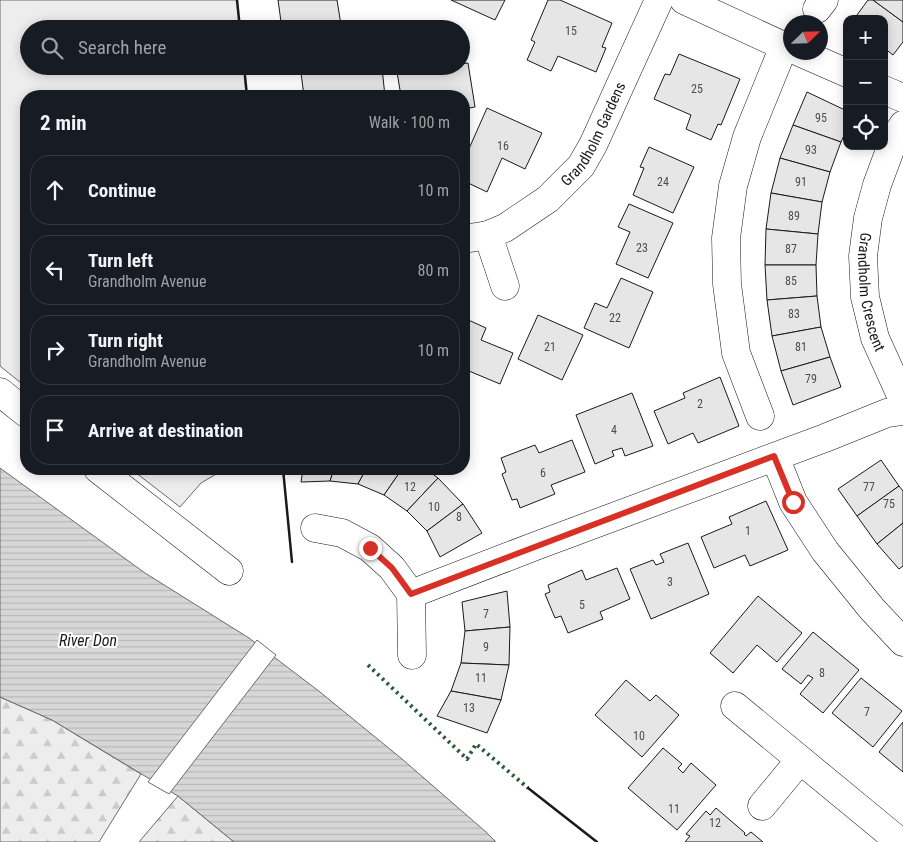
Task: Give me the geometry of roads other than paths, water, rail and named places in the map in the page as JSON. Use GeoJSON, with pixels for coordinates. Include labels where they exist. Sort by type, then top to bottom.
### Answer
{"type":"FeatureCollection","features":[{"type":"Feature","properties":{"kind":"street","name":"Grandholm Gardens"},"geometry":{"type":"LineString","coordinates":[[505,286],[476,237],[505,228],[548,199],[581,166],[593,145],[659,0]]}},
{"type":"Feature","properties":{"kind":"street"},"geometry":{"type":"LineString","coordinates":[[684,0],[783,45]]}},
{"type":"Feature","properties":{"kind":"street"},"geometry":{"type":"LineString","coordinates":[[760,416],[736,353],[726,284],[726,238],[733,186],[747,137],[786,60]]}},
{"type":"Feature","properties":{"kind":"street"},"geometry":{"type":"LineString","coordinates":[[817,60],[843,71]]}},
{"type":"Feature","properties":{"kind":"street"},"geometry":{"type":"LineString","coordinates":[[888,92],[903,98]]}},
{"type":"Feature","properties":{"kind":"street","name":"Grandholm Crescent"},"geometry":{"type":"LineString","coordinates":[[903,125],[894,139],[876,185],[868,218],[863,256],[865,297],[875,338],[903,400]]}},
{"type":"Feature","properties":{"kind":"street"},"geometry":{"type":"LineString","coordinates":[[0,392],[20,408]]}},
{"type":"Feature","properties":{"kind":"street"},"geometry":{"type":"LineString","coordinates":[[411,594],[826,438],[887,413],[903,411]]}},
{"type":"Feature","properties":{"kind":"street"},"geometry":{"type":"LineString","coordinates":[[774,456],[793,502],[825,551],[872,609],[903,642]]}},
{"type":"Feature","properties":{"kind":"street"},"geometry":{"type":"LineString","coordinates":[[106,475],[229,571]]}},
{"type":"Feature","properties":{"kind":"street"},"geometry":{"type":"LineString","coordinates":[[315,528],[342,533],[370,548],[392,568],[411,594],[412,655]]}},
{"type":"Feature","properties":{"kind":"street"},"geometry":{"type":"LineString","coordinates":[[735,706],[900,842]]}},
{"type":"Feature","properties":{"kind":"street"},"geometry":{"type":"LineString","coordinates":[[762,806],[800,760]]}},
{"type":"Feature","properties":{"kind":"water","name":"River Don"},"geometry":{"type":"Polygon","coordinates":[[[0,468],[145,573],[249,638],[320,692],[402,759],[496,842],[234,842],[178,796],[52,720],[0,697],[0,468]]]}}]}
